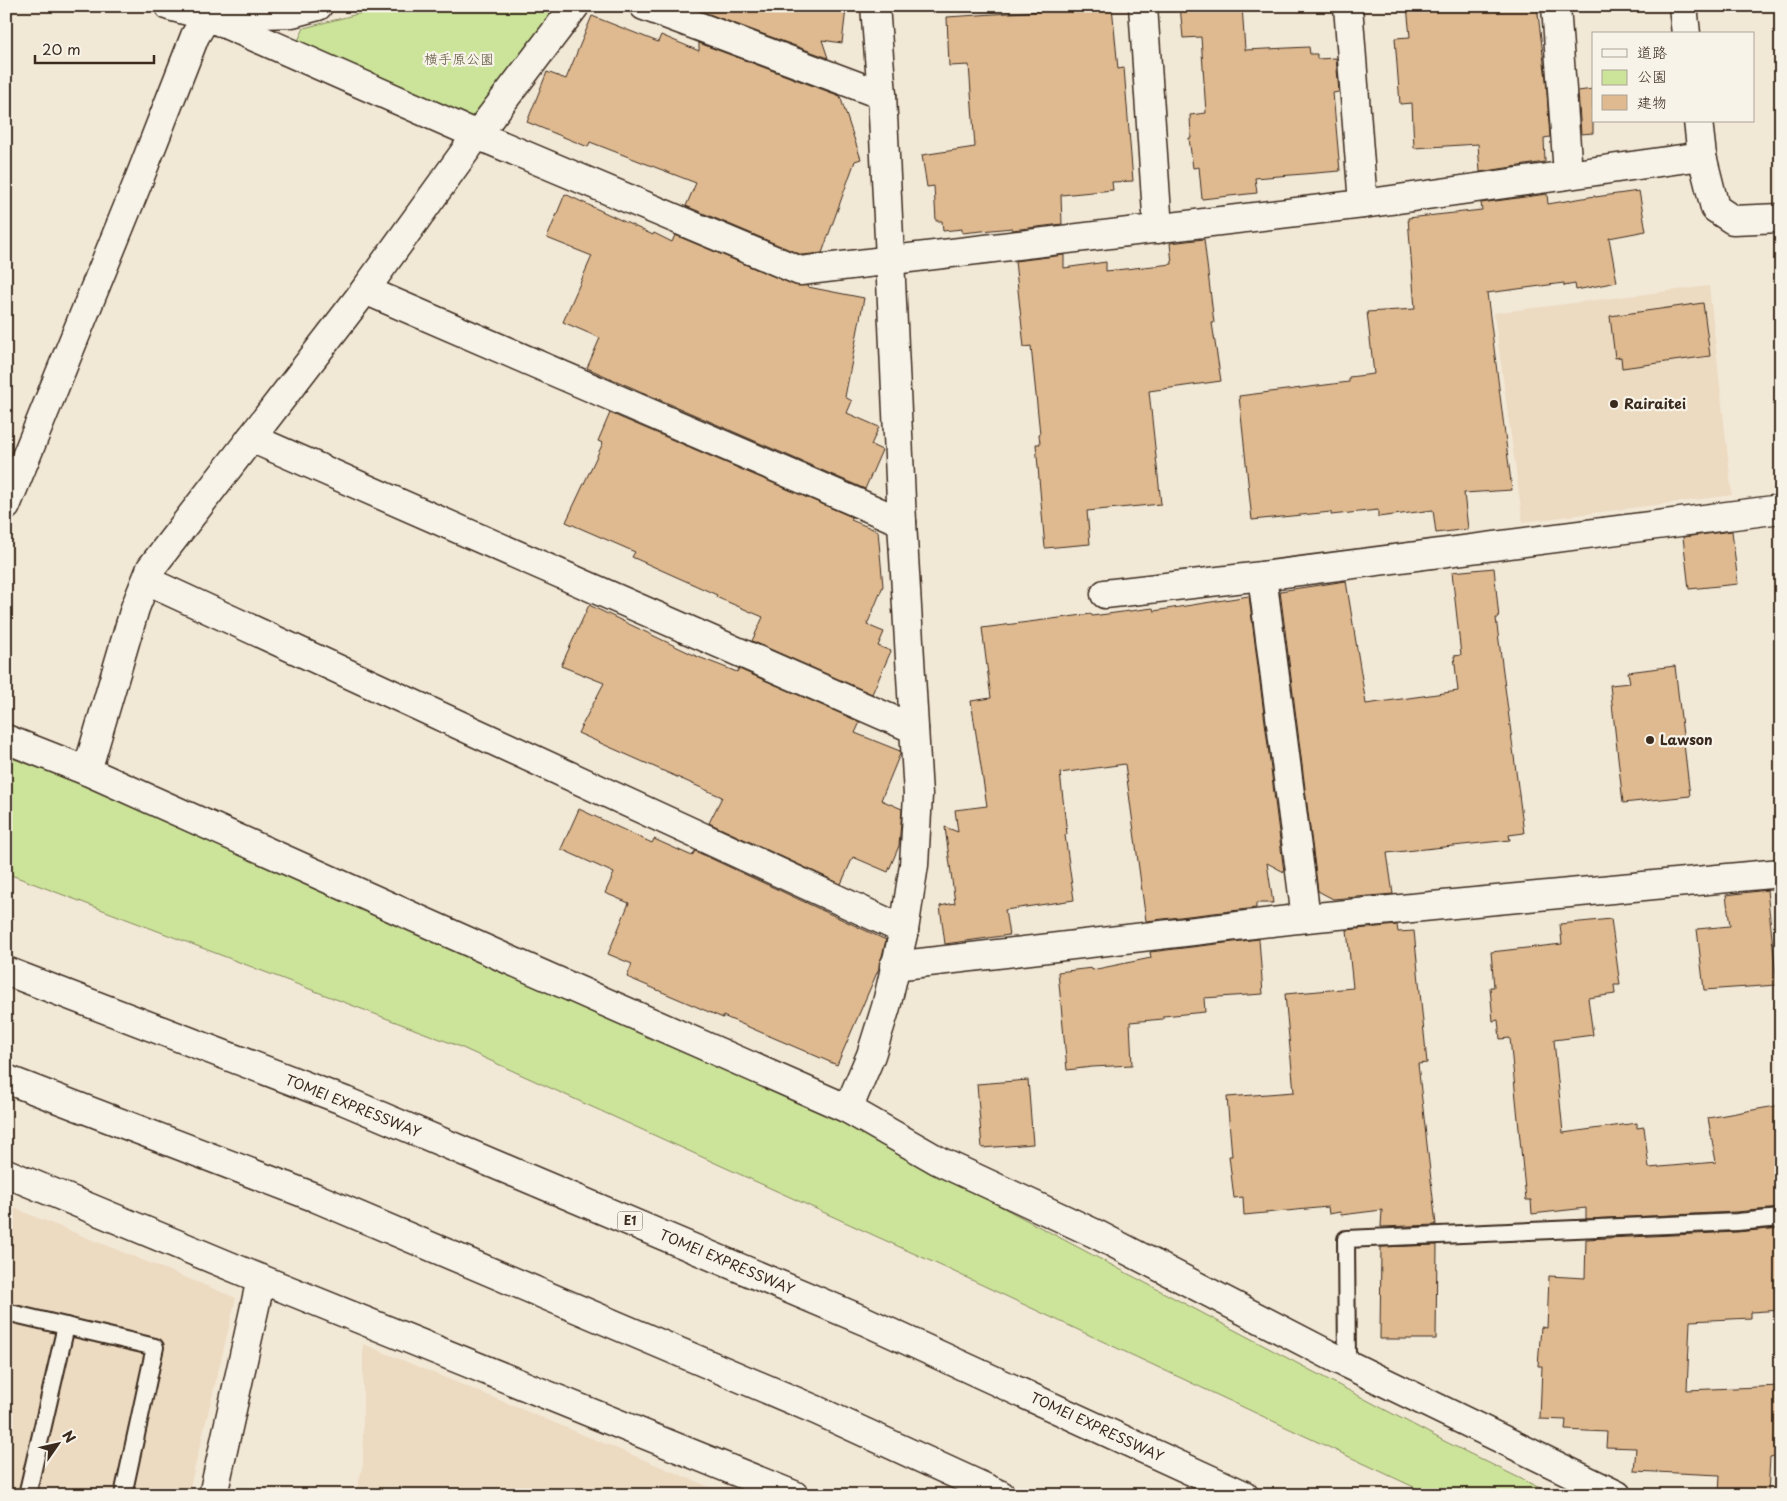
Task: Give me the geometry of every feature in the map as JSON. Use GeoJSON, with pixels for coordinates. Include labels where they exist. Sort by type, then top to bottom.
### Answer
{"type":"FeatureCollection","features":[{"type":"Feature","properties":{"kind":"main road"},"geometry":{"type":"LineString","coordinates":[[169,6],[207,16],[477,136],[800,271],[1363,204],[1702,156]]}},
{"type":"Feature","properties":{"kind":"main road"},"geometry":{"type":"LineString","coordinates":[[207,16],[292,13],[318,6]]}},
{"type":"Feature","properties":{"kind":"main road"},"geometry":{"type":"LineString","coordinates":[[87,771],[135,608],[151,568],[365,290],[477,136],[575,6]]}},
{"type":"Feature","properties":{"kind":"main road"},"geometry":{"type":"LineString","coordinates":[[644,6],[882,95]]}},
{"type":"Feature","properties":{"kind":"main road"},"geometry":{"type":"LineString","coordinates":[[848,1109],[871,1055],[886,1007],[894,966],[904,930],[914,865],[917,805],[882,95],[875,6]]}},
{"type":"Feature","properties":{"kind":"main road"},"geometry":{"type":"LineString","coordinates":[[1143,6],[1158,228]]}},
{"type":"Feature","properties":{"kind":"main road"},"geometry":{"type":"LineString","coordinates":[[1348,6],[1363,204]]}},
{"type":"Feature","properties":{"kind":"main road"},"geometry":{"type":"LineString","coordinates":[[1556,6],[1568,174]]}},
{"type":"Feature","properties":{"kind":"main road"},"geometry":{"type":"LineString","coordinates":[[1683,6],[1686,32]]}},
{"type":"Feature","properties":{"kind":"main road"},"geometry":{"type":"LineString","coordinates":[[6,506],[195,36],[207,16]]}},
{"type":"Feature","properties":{"kind":"main road"},"geometry":{"type":"LineString","coordinates":[[1698,122],[1702,156],[1715,208],[1733,220],[1781,218]]}},
{"type":"Feature","properties":{"kind":"main road"},"geometry":{"type":"LineString","coordinates":[[365,290],[902,522]]}},
{"type":"Feature","properties":{"kind":"main road"},"geometry":{"type":"LineString","coordinates":[[251,438],[914,729]]}},
{"type":"Feature","properties":{"kind":"main road"},"geometry":{"type":"LineString","coordinates":[[1105,594],[1262,576],[1781,509]]}},
{"type":"Feature","properties":{"kind":"main road"},"geometry":{"type":"LineString","coordinates":[[1262,576],[1306,918]]}},
{"type":"Feature","properties":{"kind":"main road"},"geometry":{"type":"LineString","coordinates":[[147,581],[904,930]]}},
{"type":"Feature","properties":{"kind":"main road"},"geometry":{"type":"LineString","coordinates":[[6,739],[87,771],[848,1109],[939,1161],[1096,1234],[1347,1364],[1616,1495]]}},
{"type":"Feature","properties":{"kind":"main road"},"geometry":{"type":"LineString","coordinates":[[894,966],[1306,918],[1781,873]]}},
{"type":"Feature","properties":{"kind":"main road","name":"TOMEI EXPRESSWAY"},"geometry":{"type":"LineString","coordinates":[[6,971],[345,1101],[856,1317],[1244,1495]]}},
{"type":"Feature","properties":{"kind":"main road"},"geometry":{"type":"LineString","coordinates":[[6,1079],[314,1197],[816,1410],[1001,1495]]}},
{"type":"Feature","properties":{"kind":"main road"},"geometry":{"type":"LineString","coordinates":[[6,1173],[260,1279],[794,1495]]}},
{"type":"Feature","properties":{"kind":"main road"},"geometry":{"type":"LineString","coordinates":[[213,1495],[260,1279]]}},
{"type":"Feature","properties":{"kind":"lane"},"geometry":{"type":"LineString","coordinates":[[1347,1364],[1346,1239],[1737,1222],[1781,1218]]}},
{"type":"Feature","properties":{"kind":"lane"},"geometry":{"type":"LineString","coordinates":[[6,1312],[155,1347],[123,1495]]}},
{"type":"Feature","properties":{"kind":"lane"},"geometry":{"type":"LineString","coordinates":[[28,1495],[66,1326]]}},
{"type":"Feature","properties":{"kind":"shaded area","name":"Rairaitei"},"geometry":{"type":"Polygon","coordinates":[[[1709,286],[1732,495],[1523,522],[1494,313],[1709,286]]]}},
{"type":"Feature","properties":{"kind":"shaded area"},"geometry":{"type":"Polygon","coordinates":[[[6,1205],[236,1298],[188,1495],[6,1495],[6,1205]]]}},
{"type":"Feature","properties":{"kind":"shaded area"},"geometry":{"type":"Polygon","coordinates":[[[363,1344],[729,1495],[355,1495],[363,1465],[363,1344]]]}},
{"type":"Feature","properties":{"kind":"green space","name":"横手原公園"},"geometry":{"type":"Polygon","coordinates":[[[388,6],[565,6],[478,126],[296,45],[304,28],[388,6]]]}},
{"type":"Feature","properties":{"kind":"green space"},"geometry":{"type":"Polygon","coordinates":[[[6,756],[79,783],[828,1115],[1446,1442],[1554,1495],[1431,1495],[948,1269],[456,1045],[6,873],[6,756]]]}},
{"type":"Feature","properties":{"kind":"building"},"geometry":{"type":"Polygon","coordinates":[[[698,6],[842,6],[842,8],[846,9],[842,43],[822,40],[828,58],[698,10],[698,6]]]}},
{"type":"Feature","properties":{"kind":"building"},"geometry":{"type":"Polygon","coordinates":[[[1040,6],[1112,6],[1118,69],[1124,68],[1133,181],[1112,182],[1113,190],[1061,195],[1062,224],[962,233],[962,229],[943,231],[942,221],[936,221],[934,186],[927,187],[922,155],[975,147],[969,65],[949,66],[947,17],[1041,11],[1040,6]]]}},
{"type":"Feature","properties":{"kind":"building"},"geometry":{"type":"Polygon","coordinates":[[[1180,6],[1242,6],[1245,50],[1309,47],[1310,54],[1317,54],[1317,59],[1336,58],[1339,92],[1333,93],[1340,171],[1255,178],[1257,193],[1202,199],[1199,167],[1193,168],[1189,138],[1191,138],[1190,115],[1206,113],[1201,37],[1183,38],[1180,6]]]}},
{"type":"Feature","properties":{"kind":"building"},"geometry":{"type":"Polygon","coordinates":[[[1407,6],[1537,6],[1546,79],[1550,137],[1544,138],[1545,162],[1480,172],[1478,144],[1414,148],[1412,103],[1400,104],[1395,38],[1410,37],[1407,6]]]}},
{"type":"Feature","properties":{"kind":"building"},"geometry":{"type":"Polygon","coordinates":[[[592,16],[658,42],[661,35],[699,51],[699,43],[840,96],[861,159],[855,161],[822,253],[802,255],[686,206],[696,183],[590,142],[588,147],[527,122],[547,72],[566,79],[592,16]]]}},
{"type":"Feature","properties":{"kind":"building"},"geometry":{"type":"Polygon","coordinates":[[[1592,89],[1593,133],[1581,134],[1578,91],[1592,89]]]}},
{"type":"Feature","properties":{"kind":"building"},"geometry":{"type":"Polygon","coordinates":[[[1639,191],[1646,231],[1609,238],[1617,282],[1576,290],[1575,284],[1564,286],[1564,283],[1487,293],[1512,490],[1464,493],[1468,529],[1436,533],[1433,510],[1378,517],[1378,510],[1331,515],[1331,512],[1252,520],[1239,396],[1349,382],[1349,377],[1374,374],[1367,312],[1415,309],[1408,218],[1482,210],[1481,203],[1547,194],[1548,204],[1639,191]]]}},
{"type":"Feature","properties":{"kind":"building"},"geometry":{"type":"Polygon","coordinates":[[[565,194],[653,235],[654,233],[672,242],[675,235],[794,285],[809,286],[864,298],[845,397],[852,401],[847,413],[879,427],[871,445],[882,450],[865,489],[587,368],[600,338],[563,322],[592,256],[547,238],[565,194]]]}},
{"type":"Feature","properties":{"kind":"building"},"geometry":{"type":"Polygon","coordinates":[[[1204,239],[1214,323],[1212,323],[1221,381],[1149,391],[1161,504],[1087,511],[1090,544],[1045,548],[1036,444],[1040,444],[1040,434],[1031,346],[1024,347],[1015,261],[1064,255],[1064,268],[1106,262],[1106,271],[1172,264],[1170,243],[1204,239]]]}},
{"type":"Feature","properties":{"kind":"building"},"geometry":{"type":"Polygon","coordinates":[[[1703,303],[1710,356],[1622,368],[1621,357],[1615,358],[1610,316],[1703,303]]]}},
{"type":"Feature","properties":{"kind":"building"},"geometry":{"type":"Polygon","coordinates":[[[610,413],[852,517],[851,520],[878,531],[883,586],[867,625],[884,632],[878,646],[891,651],[872,694],[752,641],[763,617],[632,557],[635,552],[566,522],[603,443],[598,441],[610,413]]]}},
{"type":"Feature","properties":{"kind":"building"},"geometry":{"type":"Polygon","coordinates":[[[1732,531],[1738,584],[1689,589],[1683,537],[1732,531]]]}},
{"type":"Feature","properties":{"kind":"building"},"geometry":{"type":"Polygon","coordinates":[[[1494,568],[1499,618],[1496,618],[1524,833],[1509,835],[1510,840],[1387,853],[1393,894],[1333,899],[1318,891],[1280,591],[1346,581],[1366,704],[1458,691],[1454,656],[1461,655],[1452,572],[1494,568]]]}},
{"type":"Feature","properties":{"kind":"building"},"geometry":{"type":"Polygon","coordinates":[[[1249,596],[1284,872],[1267,863],[1273,903],[1256,903],[1256,908],[1146,921],[1125,764],[1060,773],[1067,834],[1065,835],[1074,900],[1005,910],[1009,935],[945,944],[940,906],[955,903],[945,827],[958,832],[955,810],[987,806],[971,701],[991,698],[982,628],[1091,614],[1092,616],[1153,608],[1154,611],[1249,596]]]}},
{"type":"Feature","properties":{"kind":"building"},"geometry":{"type":"Polygon","coordinates":[[[589,605],[696,656],[737,672],[739,669],[860,722],[855,733],[900,751],[881,800],[902,809],[899,846],[888,872],[853,857],[841,884],[709,823],[722,797],[578,733],[604,683],[561,666],[589,605]]]}},
{"type":"Feature","properties":{"kind":"building","name":"Lawson"},"geometry":{"type":"Polygon","coordinates":[[[1675,666],[1690,796],[1623,803],[1610,685],[1630,683],[1628,672],[1675,666]]]}},
{"type":"Feature","properties":{"kind":"building"},"geometry":{"type":"Polygon","coordinates":[[[579,809],[652,843],[654,839],[692,856],[695,851],[886,940],[879,968],[837,1065],[627,977],[632,964],[608,954],[629,903],[605,893],[614,873],[561,849],[579,809]]]}},
{"type":"Feature","properties":{"kind":"building"},"geometry":{"type":"Polygon","coordinates":[[[1767,890],[1777,985],[1704,990],[1697,929],[1730,926],[1726,895],[1767,890]]]}},
{"type":"Feature","properties":{"kind":"building"},"geometry":{"type":"Polygon","coordinates":[[[1611,919],[1620,985],[1614,985],[1615,994],[1588,998],[1593,1035],[1554,1040],[1563,1133],[1637,1123],[1637,1128],[1644,1127],[1649,1168],[1716,1162],[1708,1118],[1781,1105],[1781,1208],[1586,1219],[1586,1208],[1532,1214],[1531,1200],[1526,1200],[1510,1038],[1500,1039],[1498,1020],[1493,1021],[1490,987],[1494,987],[1491,952],[1562,944],[1560,924],[1611,919]]]}},
{"type":"Feature","properties":{"kind":"building"},"geometry":{"type":"Polygon","coordinates":[[[1397,925],[1398,932],[1414,931],[1427,1063],[1418,1064],[1436,1225],[1381,1227],[1382,1210],[1341,1215],[1340,1212],[1329,1214],[1328,1207],[1244,1215],[1243,1197],[1234,1198],[1229,1156],[1232,1156],[1227,1097],[1294,1092],[1285,994],[1353,988],[1347,930],[1397,925]]]}},
{"type":"Feature","properties":{"kind":"building"},"geometry":{"type":"Polygon","coordinates":[[[1259,939],[1263,994],[1204,998],[1205,1012],[1163,1016],[1163,1019],[1130,1022],[1132,1065],[1067,1070],[1058,972],[1092,968],[1092,970],[1151,958],[1150,952],[1259,939]]]}},
{"type":"Feature","properties":{"kind":"building"},"geometry":{"type":"Polygon","coordinates":[[[1028,1080],[1033,1144],[982,1148],[977,1084],[1028,1080]]]}},
{"type":"Feature","properties":{"kind":"building"},"geometry":{"type":"Polygon","coordinates":[[[1781,1228],[1781,1310],[1751,1312],[1751,1318],[1690,1321],[1687,1390],[1781,1386],[1781,1455],[1770,1457],[1768,1495],[1719,1495],[1720,1475],[1634,1471],[1636,1448],[1606,1447],[1607,1432],[1565,1430],[1566,1420],[1540,1419],[1542,1366],[1538,1366],[1541,1327],[1547,1328],[1549,1276],[1585,1278],[1586,1239],[1737,1232],[1781,1228]]]}},
{"type":"Feature","properties":{"kind":"building"},"geometry":{"type":"Polygon","coordinates":[[[1437,1245],[1436,1339],[1380,1339],[1381,1247],[1437,1245]]]}},
{"type":"Feature","properties":{"kind":"place","name":"Rairaitei"},"geometry":{"type":"Point","coordinates":[1614,404]}},
{"type":"Feature","properties":{"kind":"place","name":"Lawson"},"geometry":{"type":"Point","coordinates":[1650,740]}}]}
